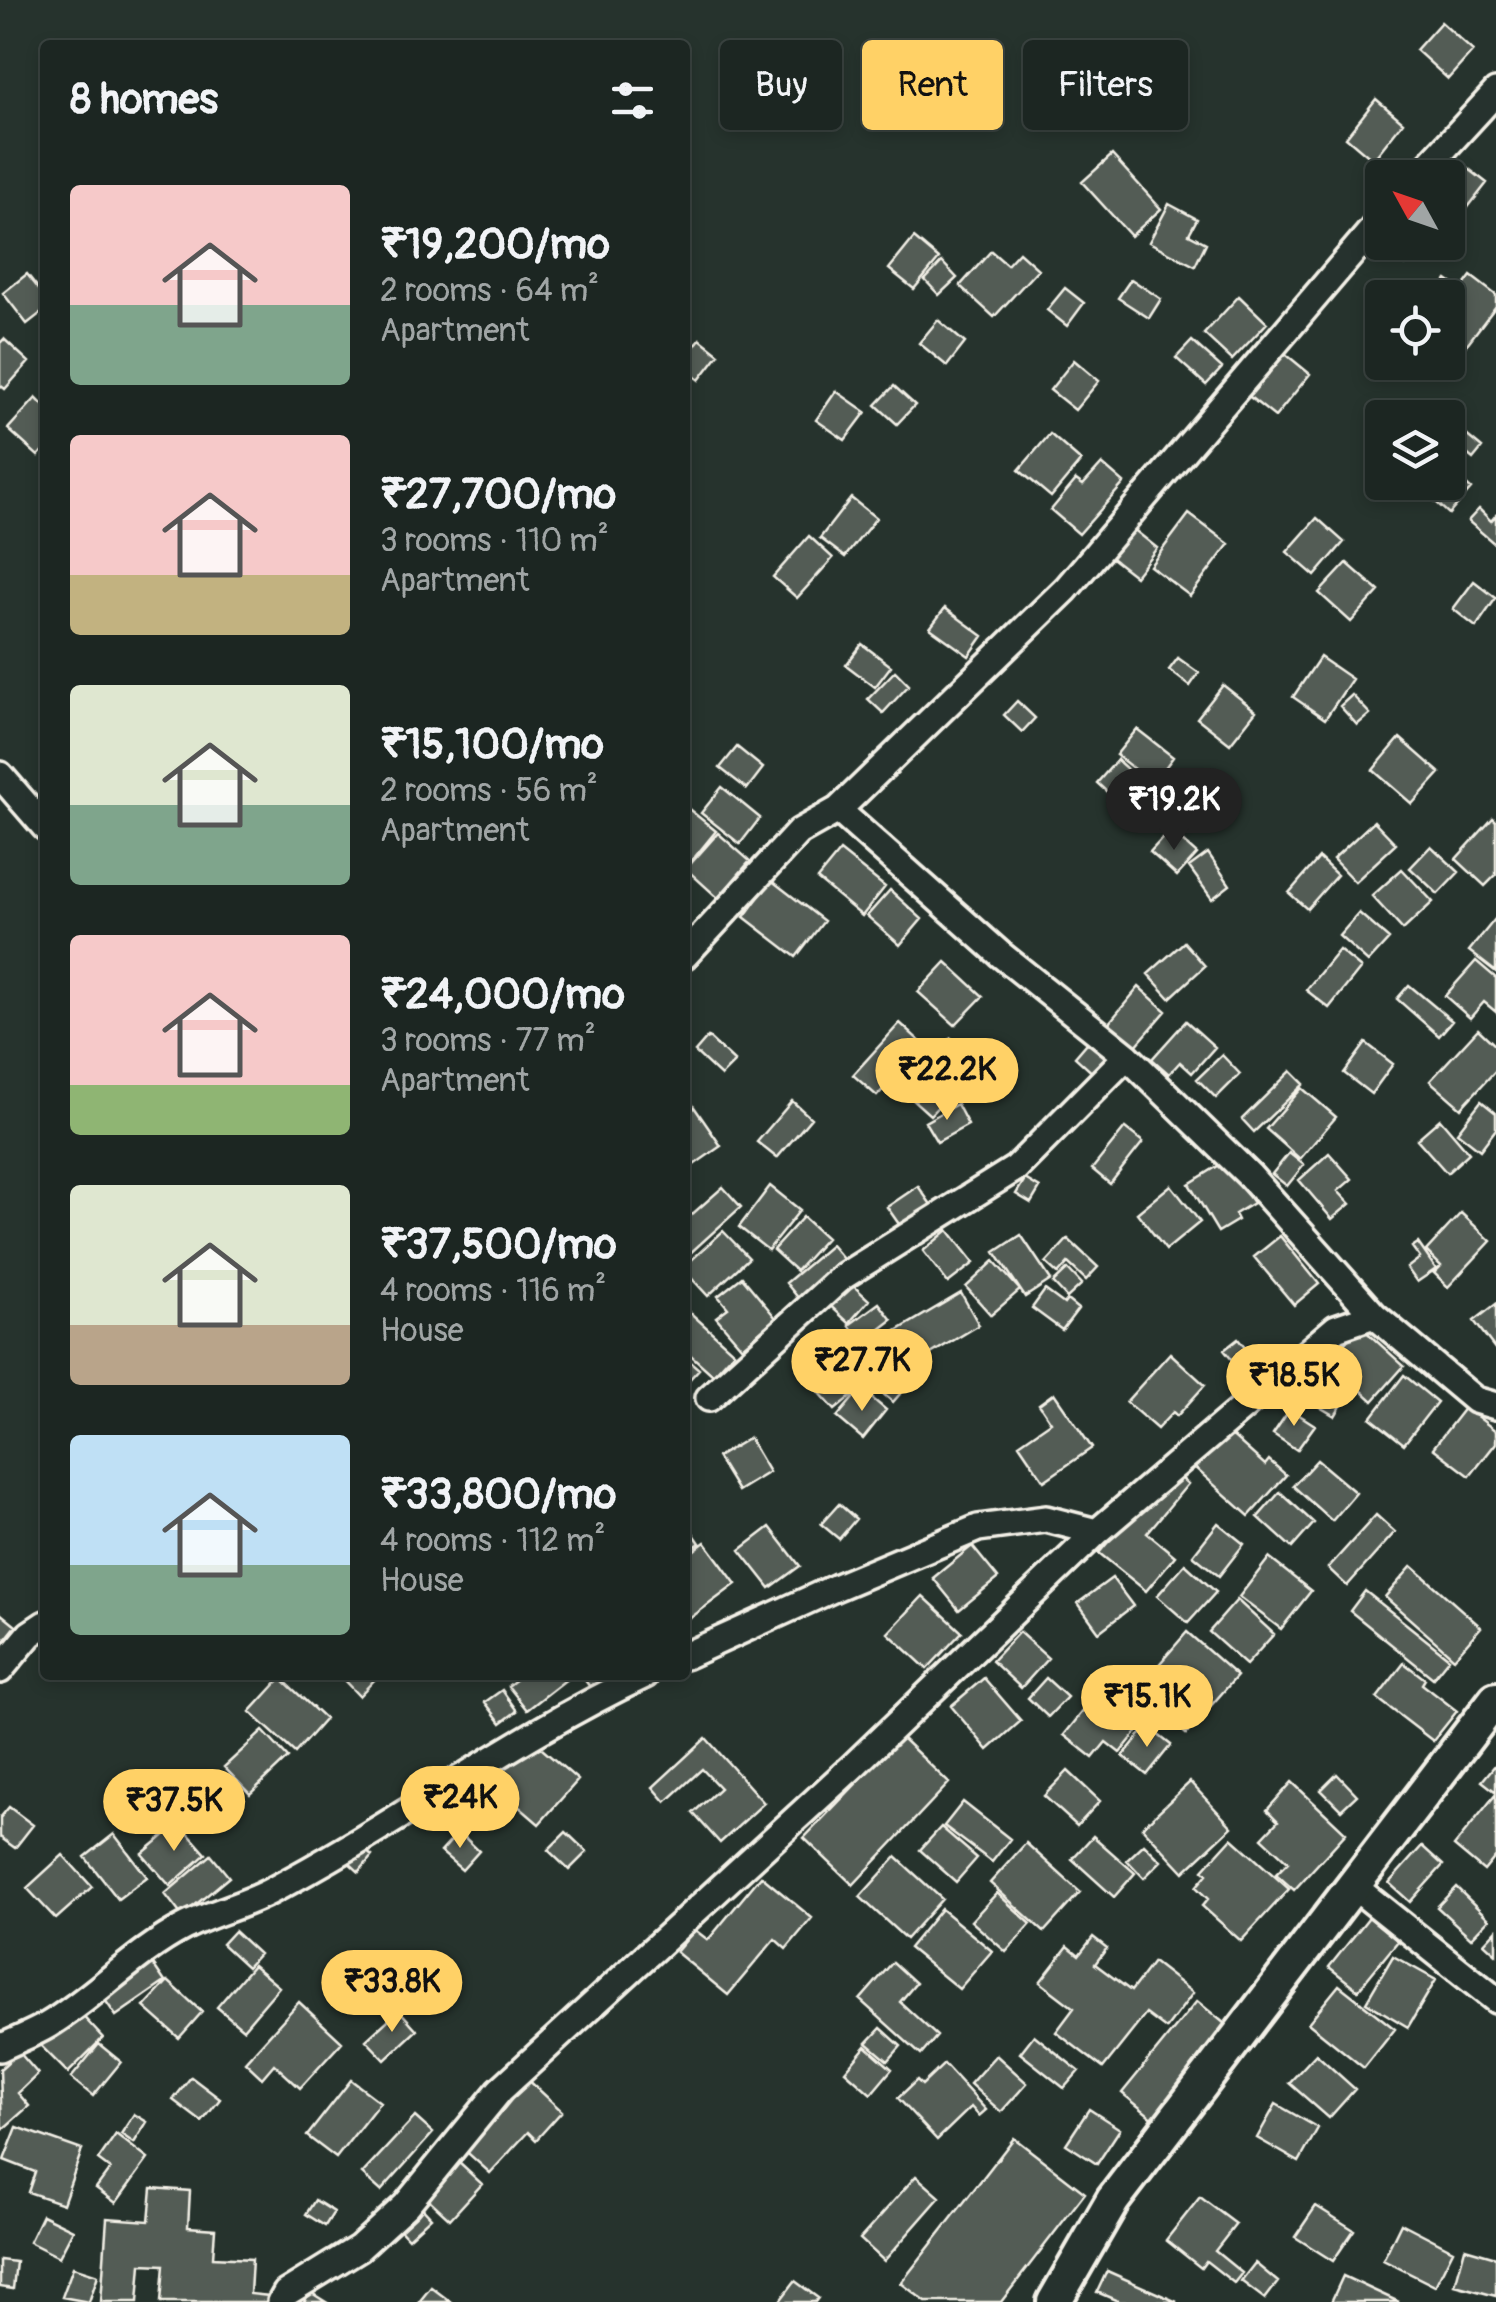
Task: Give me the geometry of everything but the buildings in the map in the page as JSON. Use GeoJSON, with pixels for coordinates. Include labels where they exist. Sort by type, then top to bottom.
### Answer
{"type":"FeatureCollection","features":[{"type":"Feature","properties":{"kind":"street"},"geometry":{"type":"LineString","coordinates":[[1434,160],[1496,92]]}},
{"type":"Feature","properties":{"kind":"street"},"geometry":{"type":"LineString","coordinates":[[690,950],[799,832],[838,810],[1066,589],[1365,238]]}},
{"type":"Feature","properties":{"kind":"street"},"geometry":{"type":"LineString","coordinates":[[0,775],[40,820]]}},
{"type":"Feature","properties":{"kind":"street"},"geometry":{"type":"LineString","coordinates":[[838,810],[1000,954],[1127,1056],[1250,1176],[1374,1314],[1475,1400],[1496,1406]]}},
{"type":"Feature","properties":{"kind":"street"},"geometry":{"type":"LineString","coordinates":[[709,1398],[842,1278],[1016,1168],[1127,1056]]}},
{"type":"Feature","properties":{"kind":"street"},"geometry":{"type":"LineString","coordinates":[[281,2302],[286,2293],[358,2248],[406,2205],[500,2090],[853,1766],[1096,1532],[1336,1328],[1374,1314]]}},
{"type":"Feature","properties":{"kind":"street"},"geometry":{"type":"LineString","coordinates":[[690,1654],[978,1528],[1046,1519],[1096,1532]]}},
{"type":"Feature","properties":{"kind":"street"},"geometry":{"type":"LineString","coordinates":[[0,1670],[40,1627]]}},
{"type":"Feature","properties":{"kind":"street"},"geometry":{"type":"LineString","coordinates":[[0,2048],[49,2024],[115,1973],[183,1928],[266,1894],[520,1740],[633,1680]]}},
{"type":"Feature","properties":{"kind":"street"},"geometry":{"type":"LineString","coordinates":[[1054,2302],[1113,2200],[1496,1699]]}},
{"type":"Feature","properties":{"kind":"street"},"geometry":{"type":"LineString","coordinates":[[1352,1886],[1496,2000]]}}]}
